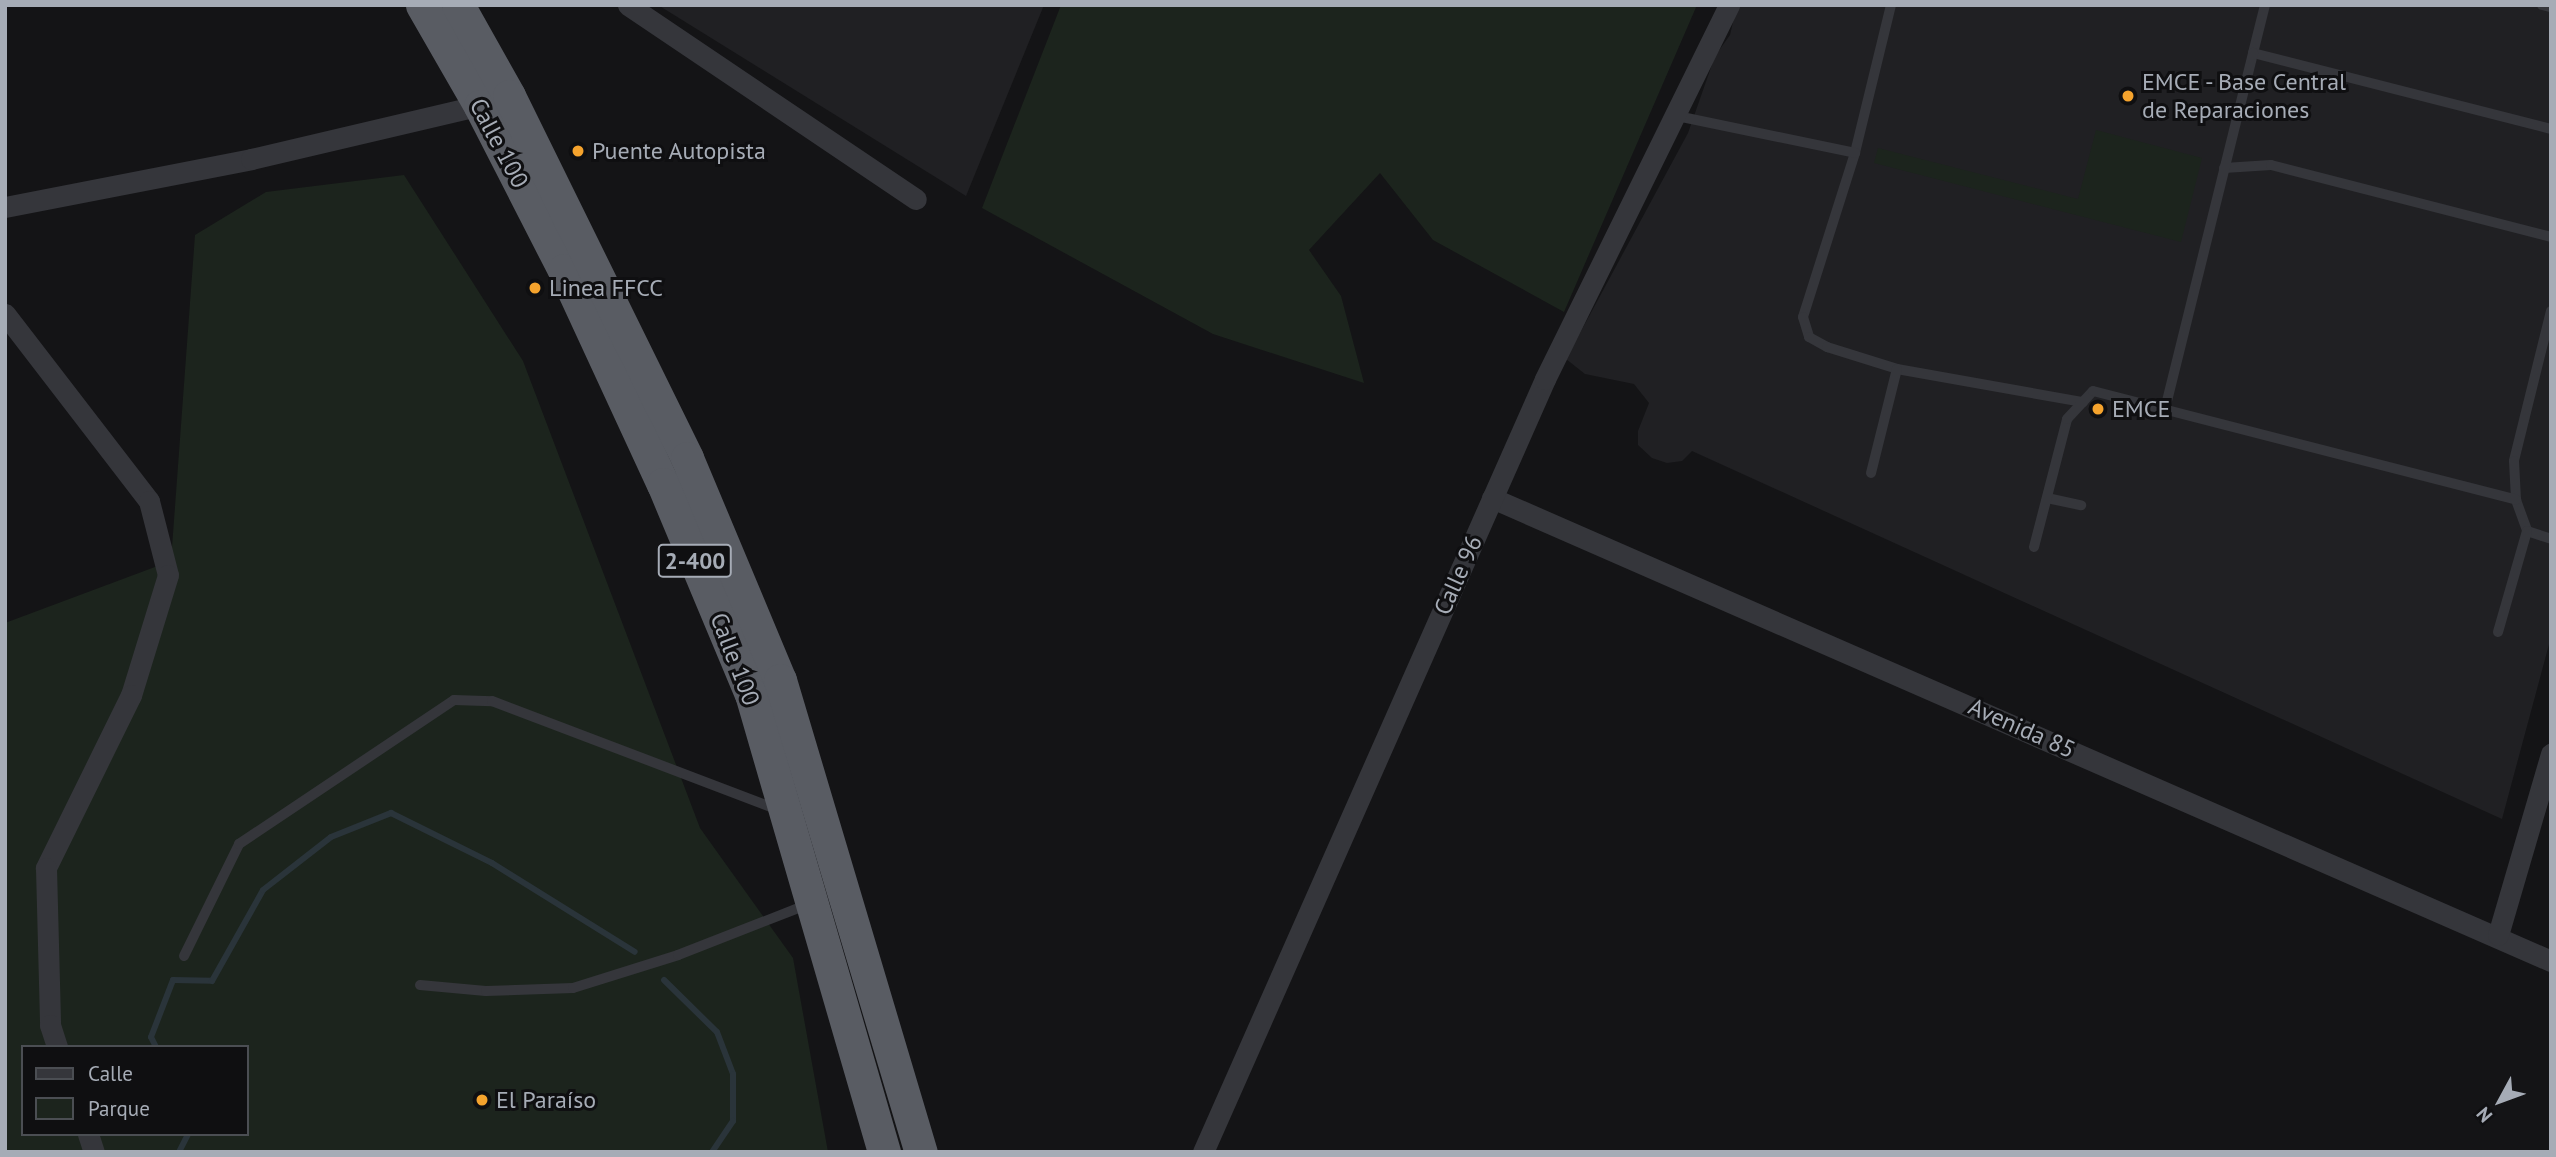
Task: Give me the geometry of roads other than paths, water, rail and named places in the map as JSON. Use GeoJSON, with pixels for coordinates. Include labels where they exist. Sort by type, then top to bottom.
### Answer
{"type":"FeatureCollection","features":[{"type":"Feature","properties":{"kind":"highway","name":"Calle 100"},"geometry":{"type":"LineString","coordinates":[[422,5],[495,101],[687,458],[780,680],[921,1152]]}},
{"type":"Feature","properties":{"kind":"highway","name":"Calle 100"},"geometry":{"type":"LineString","coordinates":[[458,5],[564,270],[663,484],[751,694],[884,1152]]}},
{"type":"Feature","properties":{"kind":"street"},"geometry":{"type":"LineString","coordinates":[[628,5],[916,199]]}},
{"type":"Feature","properties":{"kind":"street","name":"Calle 96"},"geometry":{"type":"LineString","coordinates":[[1203,1152],[1545,379],[1677,116],[1728,5]]}},
{"type":"Feature","properties":{"kind":"street"},"geometry":{"type":"LineString","coordinates":[[5,207],[251,159],[495,101]]}},
{"type":"Feature","properties":{"kind":"street"},"geometry":{"type":"LineString","coordinates":[[5,314],[149,501],[168,575],[131,695],[46,868],[50,1025],[56,1045]]}},
{"type":"Feature","properties":{"kind":"street","name":"Avenida 85"},"geometry":{"type":"LineString","coordinates":[[1492,498],[2551,961]]}},
{"type":"Feature","properties":{"kind":"street"},"geometry":{"type":"LineString","coordinates":[[2498,936],[2551,754]]}},
{"type":"Feature","properties":{"kind":"lane"},"geometry":{"type":"LineString","coordinates":[[1891,5],[1855,153],[1803,317],[1809,337],[1827,347],[1897,369],[2083,402]]}},
{"type":"Feature","properties":{"kind":"lane"},"geometry":{"type":"LineString","coordinates":[[2165,409],[2265,5]]}},
{"type":"Feature","properties":{"kind":"lane"},"geometry":{"type":"LineString","coordinates":[[2542,5],[2551,8]]}},
{"type":"Feature","properties":{"kind":"lane"},"geometry":{"type":"LineString","coordinates":[[2253,52],[2551,128]]}},
{"type":"Feature","properties":{"kind":"lane"},"geometry":{"type":"LineString","coordinates":[[1677,116],[1855,153]]}},
{"type":"Feature","properties":{"kind":"lane"},"geometry":{"type":"LineString","coordinates":[[2224,168],[2271,165],[2551,237]]}},
{"type":"Feature","properties":{"kind":"lane"},"geometry":{"type":"LineString","coordinates":[[2498,632],[2527,531],[2516,500],[2514,461],[2551,311]]}},
{"type":"Feature","properties":{"kind":"lane"},"geometry":{"type":"LineString","coordinates":[[1871,473],[1897,369]]}},
{"type":"Feature","properties":{"kind":"lane"},"geometry":{"type":"LineString","coordinates":[[2034,547],[2067,419],[2093,391],[2516,500]]}},
{"type":"Feature","properties":{"kind":"lane"},"geometry":{"type":"LineString","coordinates":[[2047,498],[2081,505]]}},
{"type":"Feature","properties":{"kind":"lane"},"geometry":{"type":"LineString","coordinates":[[2527,531],[2551,539]]}},
{"type":"Feature","properties":{"kind":"lane"},"geometry":{"type":"LineString","coordinates":[[184,956],[239,844],[437,707],[454,700],[492,701],[785,813]]}},
{"type":"Feature","properties":{"kind":"lane"},"geometry":{"type":"LineString","coordinates":[[420,985],[486,991],[573,988],[678,955],[812,903]]}},
{"type":"Feature","properties":{"kind":"waterway"},"geometry":{"type":"LineString","coordinates":[[155,1045],[151,1037],[173,980],[212,981],[263,890],[331,837],[391,813],[492,863],[635,952]]}},
{"type":"Feature","properties":{"kind":"waterway"},"geometry":{"type":"LineString","coordinates":[[664,980],[717,1032],[733,1074],[733,1121],[712,1152]]}},
{"type":"Feature","properties":{"kind":"waterway"},"geometry":{"type":"LineString","coordinates":[[179,1152],[187,1136]]}},
{"type":"Feature","properties":{"kind":"place","name":"EMCE - Base Central de Reparaciones"},"geometry":{"type":"Point","coordinates":[2128,96]}},
{"type":"Feature","properties":{"kind":"place","name":"Puente Autopista"},"geometry":{"type":"Point","coordinates":[578,151]}},
{"type":"Feature","properties":{"kind":"place","name":"Linea FFCC"},"geometry":{"type":"Point","coordinates":[535,288]}},
{"type":"Feature","properties":{"kind":"place","name":"EMCE"},"geometry":{"type":"Point","coordinates":[2098,409]}},
{"type":"Feature","properties":{"kind":"place","name":"El Paraíso"},"geometry":{"type":"Point","coordinates":[482,1100]}}]}
